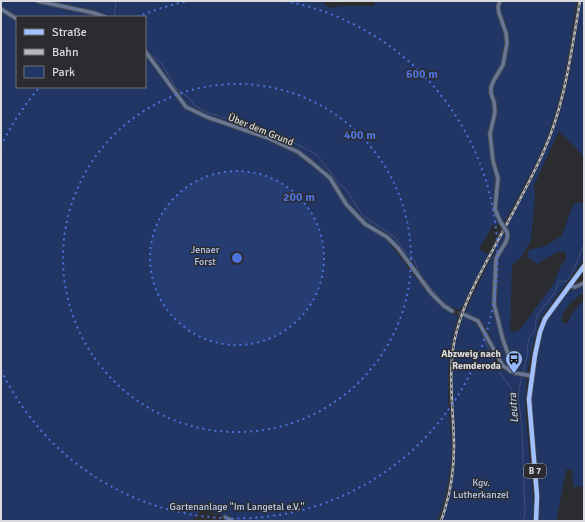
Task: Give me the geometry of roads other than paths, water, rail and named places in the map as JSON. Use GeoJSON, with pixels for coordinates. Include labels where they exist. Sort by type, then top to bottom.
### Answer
{"type":"FeatureCollection","features":[{"type":"Feature","properties":{"kind":"main road","name":"B 7"},"geometry":{"type":"LineString","coordinates":[[536,521],[537,496],[529,408],[532,376],[542,325],[548,314],[584,266]]}},
{"type":"Feature","properties":{"kind":"street"},"geometry":{"type":"LineString","coordinates":[[38,1],[103,16]]}},
{"type":"Feature","properties":{"kind":"street"},"geometry":{"type":"LineString","coordinates":[[500,1],[499,13],[506,33],[507,43],[503,65],[490,88],[495,112],[490,134],[493,161],[498,178],[495,209],[507,232],[508,238],[496,260],[494,301],[503,340],[510,358],[510,371]]}},
{"type":"Feature","properties":{"kind":"street"},"geometry":{"type":"LineString","coordinates":[[1,9],[16,18]]}},
{"type":"Feature","properties":{"kind":"street","name":"Über dem Grund"},"geometry":{"type":"LineString","coordinates":[[146,52],[186,107],[207,117],[268,138],[298,152],[330,178],[346,204],[365,224],[387,237],[398,248],[431,293],[444,306],[452,311]]}},
{"type":"Feature","properties":{"kind":"street"},"geometry":{"type":"LineString","coordinates":[[569,286],[575,287],[584,283]]}},
{"type":"Feature","properties":{"kind":"street"},"geometry":{"type":"LineString","coordinates":[[466,315],[478,321],[488,337],[499,362],[510,371],[517,374],[532,376]]}},
{"type":"Feature","properties":{"kind":"street"},"geometry":{"type":"LineString","coordinates":[[225,517],[233,521]]}},
{"type":"Feature","properties":{"kind":"waterway"},"geometry":{"type":"LineString","coordinates":[[114,16],[116,1]]}},
{"type":"Feature","properties":{"kind":"waterway"},"geometry":{"type":"LineString","coordinates":[[146,50],[162,64],[176,88],[190,99],[194,105],[208,113],[297,144],[317,155],[339,184],[345,188],[363,216],[395,237],[406,253],[415,261],[421,276],[442,301],[450,307]]}},
{"type":"Feature","properties":{"kind":"waterway","name":"Leutra"},"geometry":{"type":"LineString","coordinates":[[523,373],[527,359],[528,341],[535,330],[538,315],[552,297],[558,282],[567,281],[572,274],[584,244]]}},
{"type":"Feature","properties":{"kind":"waterway"},"geometry":{"type":"LineString","coordinates":[[483,334],[496,366],[513,392],[518,395]]}},
{"type":"Feature","properties":{"kind":"waterway","name":"Leutra"},"geometry":{"type":"LineString","coordinates":[[522,376],[518,395],[522,428],[525,515],[523,521]]}},
{"type":"Feature","properties":{"kind":"tunnel"},"geometry":{"type":"LineString","coordinates":[[452,311],[465,315]]}},
{"type":"Feature","properties":{"kind":"railway"},"geometry":{"type":"LineString","coordinates":[[441,521],[451,485],[453,466],[454,432],[451,374],[457,330],[463,311],[476,282],[517,205],[551,135],[562,98],[580,1]]}},
{"type":"Feature","properties":{"kind":"place","name":"Abzweig nach Remderoda"},"geometry":{"type":"Point","coordinates":[514,374]}},
{"type":"Feature","properties":{"kind":"park label","name":"Jenaer Forst"},"geometry":{"type":"Point","coordinates":[205,254]}},
{"type":"Feature","properties":{"kind":"park label","name":"Kgv. Lutherkanzel"},"geometry":{"type":"Point","coordinates":[481,488]}},
{"type":"Feature","properties":{"kind":"park label","name":"Gartenanlage \"Im Langetal e.V.\""},"geometry":{"type":"Point","coordinates":[237,506]}}]}
